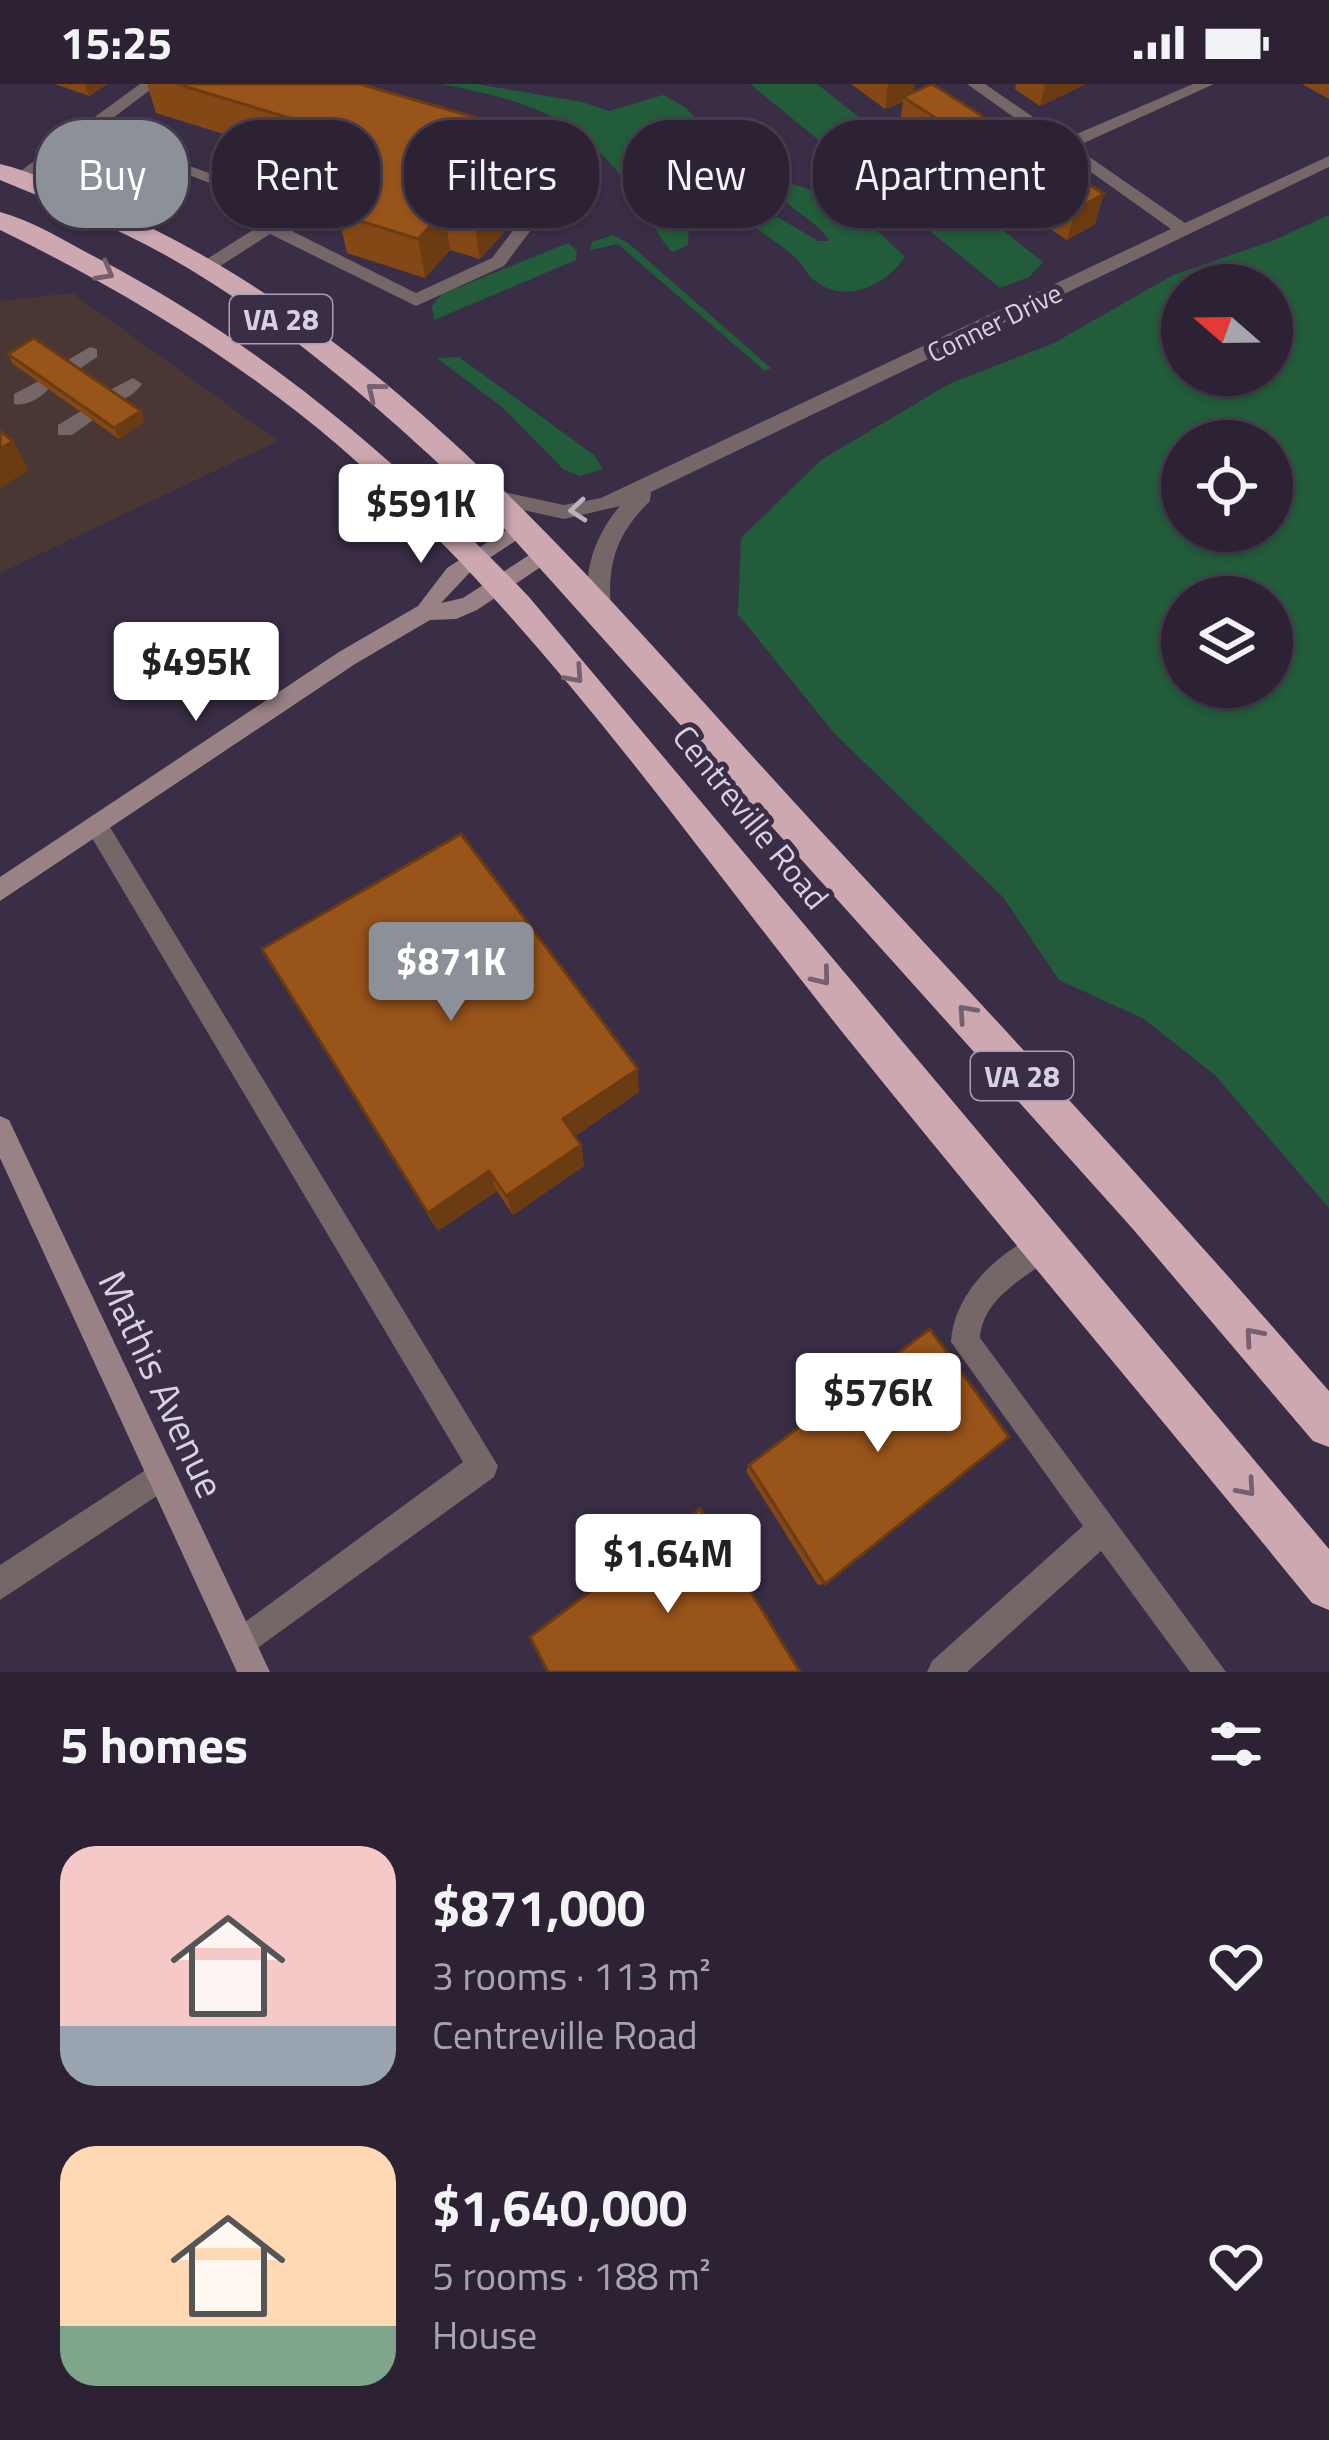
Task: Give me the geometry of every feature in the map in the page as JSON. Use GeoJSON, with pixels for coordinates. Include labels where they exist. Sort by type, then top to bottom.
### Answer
{"type":"FeatureCollection","features":[{"type":"Feature","properties":{"kind":"highway","name":"Centreville Road"},"geometry":{"type":"LineString","coordinates":[[10,175],[129,226],[205,268],[375,390],[494,497],[1147,1213],[1329,1425]]}},
{"type":"Feature","properties":{"kind":"highway","name":"Centreville Road"},"geometry":{"type":"LineString","coordinates":[[0,220],[118,280],[234,355],[335,428],[396,481],[607,710],[1042,1247],[1329,1586]]}},
{"type":"Feature","properties":{"kind":"street"},"geometry":{"type":"LineString","coordinates":[[10,175],[150,84]]}},
{"type":"Feature","properties":{"kind":"street"},"geometry":{"type":"LineString","coordinates":[[975,84],[1026,120]]}},
{"type":"Feature","properties":{"kind":"street"},"geometry":{"type":"LineString","coordinates":[[1088,135],[1206,84]]}},
{"type":"Feature","properties":{"kind":"street","name":"Conner Drive"},"geometry":{"type":"LineString","coordinates":[[494,497],[545,511],[576,512],[659,484],[1329,161]]}},
{"type":"Feature","properties":{"kind":"street"},"geometry":{"type":"LineString","coordinates":[[1088,163],[1185,231]]}},
{"type":"Feature","properties":{"kind":"street"},"geometry":{"type":"LineString","coordinates":[[205,268],[268,228]]}},
{"type":"Feature","properties":{"kind":"street"},"geometry":{"type":"LineString","coordinates":[[272,228],[416,300],[498,262],[524,228]]}},
{"type":"Feature","properties":{"kind":"street"},"geometry":{"type":"LineString","coordinates":[[68,368],[90,353]]}},
{"type":"Feature","properties":{"kind":"street"},"geometry":{"type":"LineString","coordinates":[[111,398],[133,384]]}},
{"type":"Feature","properties":{"kind":"street"},"geometry":{"type":"LineString","coordinates":[[22,399],[43,385]]}},
{"type":"Feature","properties":{"kind":"street"},"geometry":{"type":"LineString","coordinates":[[65,430],[86,415]]}},
{"type":"Feature","properties":{"kind":"street","name":"Conner Drive"},"geometry":{"type":"LineString","coordinates":[[600,609],[596,569],[603,545],[620,518],[659,484]]}},
{"type":"Feature","properties":{"kind":"street"},"geometry":{"type":"LineString","coordinates":[[426,612],[434,593],[471,560],[522,527]]}},
{"type":"Feature","properties":{"kind":"street"},"geometry":{"type":"LineString","coordinates":[[0,890],[347,658],[426,612],[456,611],[547,553]]}},
{"type":"Feature","properties":{"kind":"street"},"geometry":{"type":"LineString","coordinates":[[98,826],[483,1466],[247,1658]]}},
{"type":"Feature","properties":{"kind":"street","name":"Mathis Avenue"},"geometry":{"type":"LineString","coordinates":[[0,1130],[247,1658]]}},
{"type":"Feature","properties":{"kind":"street"},"geometry":{"type":"LineString","coordinates":[[1042,1247],[972,1304],[964,1324],[965,1342],[1210,1672]]}},
{"type":"Feature","properties":{"kind":"street"},"geometry":{"type":"LineString","coordinates":[[0,1584],[161,1475]]}},
{"type":"Feature","properties":{"kind":"street"},"geometry":{"type":"LineString","coordinates":[[943,1672],[1104,1528]]}},
{"type":"Feature","properties":{"kind":"shaded area"},"geometry":{"type":"Polygon","coordinates":[[[72,293],[278,441],[0,573],[0,301],[72,293]]]}},
{"type":"Feature","properties":{"kind":"green space"},"geometry":{"type":"Polygon","coordinates":[[[442,84],[476,84],[609,111],[663,95],[698,120],[623,120],[623,179],[599,152],[599,120],[557,120],[505,99],[442,84]]]}},
{"type":"Feature","properties":{"kind":"green space"},"geometry":{"type":"Polygon","coordinates":[[[750,84],[817,84],[863,120],[813,120],[813,135],[750,84]]]}},
{"type":"Feature","properties":{"kind":"green space"},"geometry":{"type":"Polygon","coordinates":[[[789,184],[813,190],[813,223],[789,204],[789,184]]]}},
{"type":"Feature","properties":{"kind":"green space"},"geometry":{"type":"Polygon","coordinates":[[[1329,215],[1329,1208],[1215,1075],[1144,1019],[1059,980],[1003,897],[834,733],[738,614],[741,538],[821,460],[949,384],[1054,343],[1161,282],[1161,396],[1293,396],[1293,264],[1205,264],[1329,215]]]}},
{"type":"Feature","properties":{"kind":"green space"},"geometry":{"type":"Polygon","coordinates":[[[789,224],[818,241],[829,241],[818,228],[873,228],[905,257],[876,283],[839,291],[812,279],[796,258],[757,228],[789,228],[789,224]]]}},
{"type":"Feature","properties":{"kind":"green space"},"geometry":{"type":"Polygon","coordinates":[[[656,228],[689,228],[688,245],[672,252],[656,228]]]}},
{"type":"Feature","properties":{"kind":"green space"},"geometry":{"type":"Polygon","coordinates":[[[926,228],[1000,228],[1043,262],[1029,277],[1000,288],[926,228]]]}},
{"type":"Feature","properties":{"kind":"green space"},"geometry":{"type":"Polygon","coordinates":[[[613,235],[771,368],[765,371],[618,244],[590,250],[592,242],[613,235]]]}},
{"type":"Feature","properties":{"kind":"green space"},"geometry":{"type":"Polygon","coordinates":[[[568,243],[577,251],[576,260],[434,320],[432,306],[442,294],[568,243]]]}},
{"type":"Feature","properties":{"kind":"green space"},"geometry":{"type":"Polygon","coordinates":[[[459,357],[594,455],[603,469],[580,476],[563,469],[502,407],[437,358],[459,357]]]}},
{"type":"Feature","properties":{"kind":"building"},"geometry":{"type":"Polygon","coordinates":[[[177,84],[360,84],[484,120],[404,120],[404,228],[428,228],[418,239],[380,227],[380,120],[296,120],[177,84]]]}},
{"type":"Feature","properties":{"kind":"building"},"geometry":{"type":"Polygon","coordinates":[[[932,84],[988,120],[939,120],[903,97],[932,84]]]}},
{"type":"Feature","properties":{"kind":"building"},"geometry":{"type":"Polygon","coordinates":[[[1088,184],[1104,194],[1088,203],[1088,184]]]}},
{"type":"Feature","properties":{"kind":"building"},"geometry":{"type":"Polygon","coordinates":[[[34,338],[141,411],[114,428],[8,354],[34,338]]]}},
{"type":"Feature","properties":{"kind":"building"},"geometry":{"type":"Polygon","coordinates":[[[0,431],[13,441],[0,449],[0,431]]]}},
{"type":"Feature","properties":{"kind":"building"},"geometry":{"type":"Polygon","coordinates":[[[461,834],[638,1069],[563,1119],[581,1145],[506,1196],[489,1171],[428,1213],[262,949],[461,834]]]}},
{"type":"Feature","properties":{"kind":"building"},"geometry":{"type":"Polygon","coordinates":[[[930,1329],[1009,1437],[825,1584],[749,1465],[930,1329]]]}},
{"type":"Feature","properties":{"kind":"building"},"geometry":{"type":"Polygon","coordinates":[[[700,1509],[800,1672],[548,1672],[530,1637],[700,1509]]]}}]}
